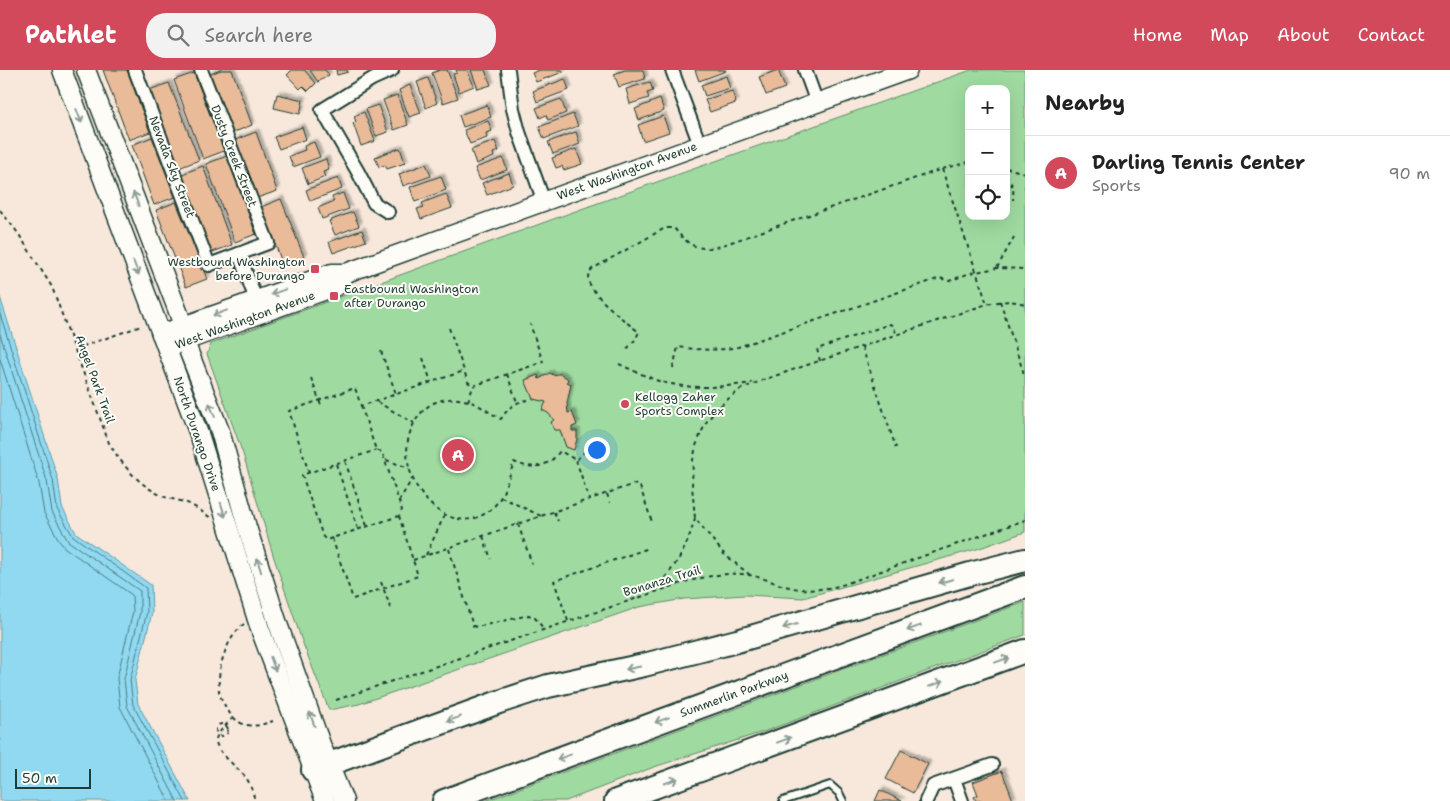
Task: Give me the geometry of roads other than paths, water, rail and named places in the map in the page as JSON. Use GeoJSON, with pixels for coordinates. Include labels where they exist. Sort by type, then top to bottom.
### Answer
{"type":"FeatureCollection","features":[{"type":"Feature","properties":{"kind":"highway"},"geometry":{"type":"LineString","coordinates":[[321,767],[548,686],[644,665],[737,641],[1025,560]]}},
{"type":"Feature","properties":{"kind":"highway","name":"Summerlin Parkway"},"geometry":{"type":"LineString","coordinates":[[444,801],[1025,587]]}},
{"type":"Feature","properties":{"kind":"highway"},"geometry":{"type":"LineString","coordinates":[[620,800],[1025,652]]}},
{"type":"Feature","properties":{"kind":"main road","name":"North Durango Drive"},"geometry":{"type":"LineString","coordinates":[[62,70],[200,436],[260,629],[321,767],[333,799]]}},
{"type":"Feature","properties":{"kind":"main road","name":"North Durango Drive"},"geometry":{"type":"LineString","coordinates":[[86,70],[220,432],[247,527],[321,767]]}},
{"type":"Feature","properties":{"kind":"main road","name":"West Washington Avenue"},"geometry":{"type":"LineString","coordinates":[[184,334],[256,300],[332,273],[346,273],[908,70]]}},
{"type":"Feature","properties":{"kind":"main road","name":"West Washington Avenue"},"geometry":{"type":"LineString","coordinates":[[164,341],[338,286],[346,273]]}},
{"type":"Feature","properties":{"kind":"street","name":"Nevada Sky Street"},"geometry":{"type":"LineString","coordinates":[[135,70],[209,265],[239,254]]}},
{"type":"Feature","properties":{"kind":"street","name":"Dusty Creek Street"},"geometry":{"type":"LineString","coordinates":[[201,70],[268,243],[239,254]]}},
{"type":"Feature","properties":{"kind":"street"},"geometry":{"type":"LineString","coordinates":[[388,212],[374,204],[322,110],[372,79],[392,70]]}},
{"type":"Feature","properties":{"kind":"street"},"geometry":{"type":"LineString","coordinates":[[508,70],[513,108],[519,132],[544,202]]}},
{"type":"Feature","properties":{"kind":"street"},"geometry":{"type":"LineString","coordinates":[[672,70],[700,145]]}},
{"type":"Feature","properties":{"kind":"street"},"geometry":{"type":"LineString","coordinates":[[805,70],[817,103]]}},
{"type":"Feature","properties":{"kind":"street"},"geometry":{"type":"LineString","coordinates":[[239,254],[256,300]]}},
{"type":"Feature","properties":{"kind":"street"},"geometry":{"type":"LineString","coordinates":[[926,801],[933,786],[992,766]]}},
{"type":"Feature","properties":{"kind":"street"},"geometry":{"type":"LineString","coordinates":[[954,779],[962,801]]}},
{"type":"Feature","properties":{"kind":"lane"},"geometry":{"type":"LineString","coordinates":[[783,801],[830,785],[844,801]]}},
{"type":"Feature","properties":{"kind":"water"},"geometry":{"type":"Polygon","coordinates":[[[0,297],[58,479],[62,507],[76,533],[151,585],[152,613],[135,680],[138,704],[190,801],[0,801],[0,297]]]}},
{"type":"Feature","properties":{"kind":"place","name":"Westbound Washington before Durango"},"geometry":{"type":"Point","coordinates":[315,269]}},
{"type":"Feature","properties":{"kind":"place","name":"Eastbound Washington after Durango"},"geometry":{"type":"Point","coordinates":[334,296]}},
{"type":"Feature","properties":{"kind":"place","name":"Kellogg Zaher Sports Complex"},"geometry":{"type":"Point","coordinates":[625,404]}},
{"type":"Feature","properties":{"kind":"place","name":"Darling Tennis Center"},"geometry":{"type":"Point","coordinates":[458,455]}}]}
